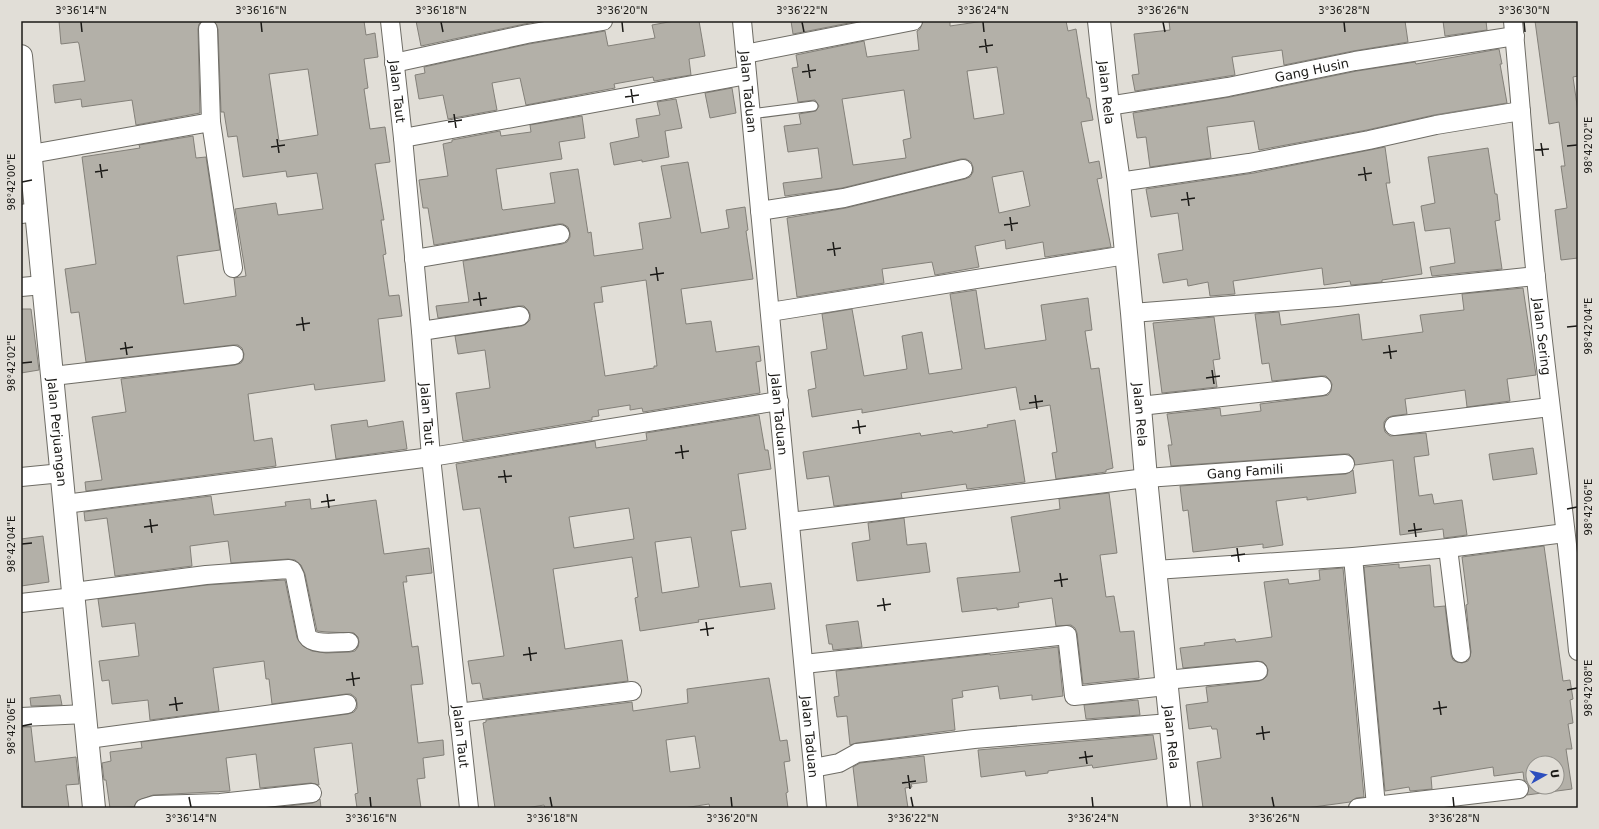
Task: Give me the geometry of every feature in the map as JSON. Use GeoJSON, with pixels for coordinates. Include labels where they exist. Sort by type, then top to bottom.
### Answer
{"type":"FeatureCollection","features":[{"type":"Feature","properties":{"kind":"street","name":"Jalan Taut"},"geometry":{"type":"LineString","coordinates":[[390,21],[403,138],[431,456],[469,808]]}},
{"type":"Feature","properties":{"kind":"street"},"geometry":{"type":"LineString","coordinates":[[394,63],[527,34],[603,21]]}},
{"type":"Feature","properties":{"kind":"street","name":"Jalan Taduan"},"geometry":{"type":"LineString","coordinates":[[742,21],[818,808]]}},
{"type":"Feature","properties":{"kind":"street"},"geometry":{"type":"LineString","coordinates":[[745,54],[913,21]]}},
{"type":"Feature","properties":{"kind":"street","name":"Jalan Rela"},"geometry":{"type":"LineString","coordinates":[[1100,21],[1108,106],[1119,182],[1146,478],[1179,808]]}},
{"type":"Feature","properties":{"kind":"street"},"geometry":{"type":"LineString","coordinates":[[208,29],[211,122],[233,268]]}},
{"type":"Feature","properties":{"kind":"street","name":"Gang Husin"},"geometry":{"type":"LineString","coordinates":[[1108,106],[1228,87],[1514,29]]}},
{"type":"Feature","properties":{"kind":"street","name":"Jalan Sering"},"geometry":{"type":"LineString","coordinates":[[1514,29],[1536,276],[1550,407],[1565,533],[1575,578],[1578,651]]}},
{"type":"Feature","properties":{"kind":"street","name":"Jalan Perjuangan"},"geometry":{"type":"LineString","coordinates":[[21,56],[23,104],[31,154],[29,213],[43,284],[94,808]]}},
{"type":"Feature","properties":{"kind":"street"},"geometry":{"type":"LineString","coordinates":[[403,138],[747,75]]}},
{"type":"Feature","properties":{"kind":"street"},"geometry":{"type":"LineString","coordinates":[[1119,182],[1249,163],[1369,140],[1436,125],[1521,111]]}},
{"type":"Feature","properties":{"kind":"street"},"geometry":{"type":"LineString","coordinates":[[31,154],[211,122]]}},
{"type":"Feature","properties":{"kind":"street"},"geometry":{"type":"LineString","coordinates":[[760,211],[844,198],[868,190],[912,182],[963,169]]}},
{"type":"Feature","properties":{"kind":"street"},"geometry":{"type":"LineString","coordinates":[[414,259],[560,234]]}},
{"type":"Feature","properties":{"kind":"street"},"geometry":{"type":"LineString","coordinates":[[770,312],[1126,255]]}},
{"type":"Feature","properties":{"kind":"street"},"geometry":{"type":"LineString","coordinates":[[1132,313],[1337,297],[1536,276]]}},
{"type":"Feature","properties":{"kind":"street"},"geometry":{"type":"LineString","coordinates":[[21,287],[43,284]]}},
{"type":"Feature","properties":{"kind":"street"},"geometry":{"type":"LineString","coordinates":[[421,331],[520,316]]}},
{"type":"Feature","properties":{"kind":"street"},"geometry":{"type":"LineString","coordinates":[[53,376],[234,355]]}},
{"type":"Feature","properties":{"kind":"street"},"geometry":{"type":"LineString","coordinates":[[1140,406],[1322,386]]}},
{"type":"Feature","properties":{"kind":"street"},"geometry":{"type":"LineString","coordinates":[[65,504],[431,456],[778,401]]}},
{"type":"Feature","properties":{"kind":"street"},"geometry":{"type":"LineString","coordinates":[[1394,426],[1550,407]]}},
{"type":"Feature","properties":{"kind":"street","name":"Gang Famili"},"geometry":{"type":"LineString","coordinates":[[790,522],[1146,478],[1345,464]]}},
{"type":"Feature","properties":{"kind":"street"},"geometry":{"type":"LineString","coordinates":[[21,477],[62,473]]}},
{"type":"Feature","properties":{"kind":"street"},"geometry":{"type":"LineString","coordinates":[[1155,570],[1353,557],[1448,548],[1565,533]]}},
{"type":"Feature","properties":{"kind":"street"},"geometry":{"type":"LineString","coordinates":[[1448,548],[1461,653]]}},
{"type":"Feature","properties":{"kind":"street"},"geometry":{"type":"LineString","coordinates":[[1353,557],[1376,806]]}},
{"type":"Feature","properties":{"kind":"street"},"geometry":{"type":"LineString","coordinates":[[21,603],[206,575],[289,569],[292,570],[295,576],[309,640],[319,642],[349,642]]}},
{"type":"Feature","properties":{"kind":"street"},"geometry":{"type":"LineString","coordinates":[[804,664],[1067,635],[1074,696],[1258,670]]}},
{"type":"Feature","properties":{"kind":"street"},"geometry":{"type":"LineString","coordinates":[[458,713],[632,691]]}},
{"type":"Feature","properties":{"kind":"street"},"geometry":{"type":"LineString","coordinates":[[88,739],[347,704]]}},
{"type":"Feature","properties":{"kind":"street"},"geometry":{"type":"LineString","coordinates":[[21,718],[86,714]]}},
{"type":"Feature","properties":{"kind":"street"},"geometry":{"type":"LineString","coordinates":[[813,768],[838,763],[857,753],[974,740],[1170,723]]}},
{"type":"Feature","properties":{"kind":"street"},"geometry":{"type":"LineString","coordinates":[[1358,808],[1519,789]]}},
{"type":"Feature","properties":{"kind":"street"},"geometry":{"type":"LineString","coordinates":[[144,808],[154,805],[220,803],[312,793]]}},
{"type":"Feature","properties":{"kind":"lane"},"geometry":{"type":"LineString","coordinates":[[751,114],[813,106]]}},
{"type":"Feature","properties":{"kind":"building"},"geometry":{"type":"Polygon","coordinates":[[[59,21],[202,21],[199,24],[198,29],[200,113],[136,125],[132,100],[82,107],[81,99],[55,103],[53,85],[85,81],[79,44],[78,42],[61,44],[59,21]]]}},
{"type":"Feature","properties":{"kind":"building"},"geometry":{"type":"Polygon","coordinates":[[[214,21],[364,21],[366,35],[375,33],[378,57],[364,59],[368,88],[364,89],[370,129],[385,127],[390,162],[375,164],[384,220],[381,220],[386,254],[383,255],[389,296],[399,295],[402,316],[378,319],[385,381],[315,390],[314,384],[248,394],[254,441],[272,438],[276,466],[86,491],[85,482],[102,480],[92,417],[126,412],[121,379],[235,365],[241,363],[244,354],[242,348],[238,345],[233,345],[86,362],[79,312],[71,313],[65,269],[96,264],[82,157],[140,148],[139,145],[193,136],[196,158],[206,157],[220,250],[177,256],[184,304],[236,296],[234,278],[246,276],[235,209],[276,203],[278,215],[323,209],[317,173],[287,177],[286,171],[243,177],[237,136],[228,137],[224,112],[221,112],[218,29],[214,21]],[[308,69],[269,74],[279,141],[318,135],[308,69]]]}},
{"type":"Feature","properties":{"kind":"building"},"geometry":{"type":"Polygon","coordinates":[[[416,21],[534,21],[534,22],[421,46],[416,21]]]}},
{"type":"Feature","properties":{"kind":"building"},"geometry":{"type":"Polygon","coordinates":[[[674,21],[699,21],[705,56],[689,59],[691,75],[654,81],[653,77],[614,84],[615,88],[526,105],[520,78],[492,83],[497,110],[448,119],[443,95],[419,99],[415,75],[425,73],[424,67],[529,44],[605,31],[608,46],[655,38],[652,25],[674,21]]]}},
{"type":"Feature","properties":{"kind":"building"},"geometry":{"type":"Polygon","coordinates":[[[791,21],[859,21],[793,34],[791,21]]]}},
{"type":"Feature","properties":{"kind":"building"},"geometry":{"type":"Polygon","coordinates":[[[923,21],[950,21],[950,26],[984,21],[1066,21],[1068,31],[1076,29],[1087,98],[1089,98],[1093,120],[1081,122],[1089,163],[1099,161],[1102,178],[1097,179],[1111,247],[1045,257],[1043,242],[1006,249],[1005,240],[975,246],[979,267],[935,275],[932,262],[882,269],[884,283],[797,297],[787,218],[846,208],[965,179],[970,177],[973,172],[971,162],[966,159],[961,159],[842,188],[785,196],[783,183],[822,178],[818,148],[788,152],[784,126],[801,124],[799,114],[816,111],[819,106],[815,100],[798,102],[792,68],[798,67],[796,55],[864,41],[867,57],[919,50],[917,31],[920,29],[923,21]],[[997,67],[967,71],[974,119],[1004,114],[997,67]],[[904,90],[842,99],[853,165],[906,158],[903,140],[911,138],[904,90]],[[1023,171],[992,177],[999,213],[1030,206],[1023,171]]]}},
{"type":"Feature","properties":{"kind":"building"},"geometry":{"type":"Polygon","coordinates":[[[1169,21],[1405,21],[1408,42],[1284,65],[1282,50],[1232,57],[1235,75],[1135,91],[1132,75],[1139,74],[1134,34],[1170,30],[1169,21]]]}},
{"type":"Feature","properties":{"kind":"building"},"geometry":{"type":"Polygon","coordinates":[[[1443,21],[1486,21],[1487,30],[1445,36],[1443,21]]]}},
{"type":"Feature","properties":{"kind":"building"},"geometry":{"type":"Polygon","coordinates":[[[1535,21],[1578,21],[1578,76],[1573,77],[1578,112],[1578,258],[1561,260],[1555,210],[1567,208],[1561,166],[1565,166],[1559,122],[1549,124],[1535,21]]]}},
{"type":"Feature","properties":{"kind":"building"},"geometry":{"type":"Polygon","coordinates":[[[1499,49],[1502,64],[1500,64],[1507,103],[1434,115],[1367,130],[1259,150],[1254,121],[1207,127],[1211,158],[1150,167],[1146,137],[1137,138],[1133,113],[1230,97],[1357,71],[1415,62],[1416,64],[1499,49]]]}},
{"type":"Feature","properties":{"kind":"building"},"geometry":{"type":"Polygon","coordinates":[[[732,88],[736,113],[710,118],[705,93],[732,88]]]}},
{"type":"Feature","properties":{"kind":"building"},"geometry":{"type":"Polygon","coordinates":[[[676,99],[682,128],[665,131],[669,157],[614,165],[610,143],[639,137],[636,119],[660,115],[657,102],[676,99]]]}},
{"type":"Feature","properties":{"kind":"building"},"geometry":{"type":"Polygon","coordinates":[[[582,116],[585,138],[559,142],[562,159],[496,169],[502,209],[555,203],[550,173],[578,169],[588,233],[591,232],[594,256],[643,249],[639,223],[671,218],[661,166],[688,162],[701,233],[729,228],[726,210],[745,207],[748,230],[746,231],[753,279],[681,289],[686,324],[711,321],[716,352],[759,346],[761,361],[756,362],[760,393],[643,412],[642,408],[630,410],[630,405],[598,410],[599,416],[592,417],[592,420],[463,441],[456,393],[490,388],[485,350],[458,354],[455,336],[522,326],[530,320],[530,314],[524,306],[518,306],[438,318],[436,306],[469,302],[463,261],[562,244],[567,242],[570,237],[570,233],[568,227],[563,224],[558,224],[434,245],[428,208],[423,208],[419,180],[448,176],[443,144],[452,142],[452,140],[500,131],[501,136],[531,132],[530,125],[582,116]],[[646,280],[601,287],[603,302],[594,303],[605,376],[654,368],[654,366],[657,366],[646,280]]]}},
{"type":"Feature","properties":{"kind":"building"},"geometry":{"type":"Polygon","coordinates":[[[1385,147],[1390,183],[1386,183],[1393,225],[1414,222],[1422,274],[1382,280],[1382,282],[1351,285],[1350,281],[1324,285],[1322,268],[1233,281],[1235,294],[1210,296],[1208,282],[1188,286],[1187,279],[1163,283],[1158,254],[1183,250],[1178,213],[1151,217],[1146,189],[1254,173],[1385,147]]]}},
{"type":"Feature","properties":{"kind":"building"},"geometry":{"type":"Polygon","coordinates":[[[1488,148],[1495,194],[1497,194],[1500,220],[1495,221],[1502,269],[1432,276],[1430,267],[1455,263],[1450,228],[1425,231],[1421,206],[1435,203],[1428,157],[1488,148]]]}},
{"type":"Feature","properties":{"kind":"building"},"geometry":{"type":"Polygon","coordinates":[[[1523,288],[1536,375],[1507,379],[1510,401],[1467,407],[1465,390],[1405,399],[1407,414],[1392,416],[1387,418],[1384,422],[1385,432],[1390,436],[1426,433],[1429,455],[1414,457],[1419,496],[1432,494],[1434,504],[1462,500],[1467,535],[1444,538],[1443,529],[1400,535],[1393,460],[1355,465],[1353,458],[1349,454],[1344,454],[1171,466],[1168,445],[1172,445],[1167,414],[1220,408],[1221,416],[1261,411],[1260,404],[1323,396],[1328,395],[1331,391],[1332,384],[1326,376],[1272,381],[1269,363],[1262,364],[1255,314],[1279,312],[1281,325],[1359,314],[1362,340],[1423,332],[1420,315],[1464,310],[1462,294],[1523,288]]]}},
{"type":"Feature","properties":{"kind":"building"},"geometry":{"type":"Polygon","coordinates":[[[976,290],[985,349],[1046,340],[1041,305],[1088,298],[1092,330],[1085,331],[1091,369],[1099,368],[1113,468],[1106,470],[1106,472],[1056,479],[1052,453],[1057,452],[1050,405],[1020,410],[1016,387],[862,413],[862,409],[812,417],[808,390],[816,388],[811,352],[827,349],[822,314],[852,309],[864,376],[907,369],[902,336],[922,332],[929,374],[962,369],[950,294],[976,290]]]}},
{"type":"Feature","properties":{"kind":"building"},"geometry":{"type":"Polygon","coordinates":[[[21,309],[31,309],[39,370],[21,373],[21,309]]]}},
{"type":"Feature","properties":{"kind":"building"},"geometry":{"type":"Polygon","coordinates":[[[1214,317],[1220,359],[1213,360],[1217,387],[1162,393],[1153,323],[1214,317]]]}},
{"type":"Feature","properties":{"kind":"building"},"geometry":{"type":"Polygon","coordinates":[[[759,415],[765,450],[768,450],[771,469],[738,474],[746,529],[731,531],[740,587],[771,583],[775,609],[698,620],[699,622],[640,631],[635,598],[638,597],[632,557],[553,569],[565,649],[622,640],[628,681],[483,699],[480,683],[472,684],[468,661],[504,656],[480,508],[463,510],[456,464],[595,441],[596,448],[647,440],[646,433],[759,415]],[[629,508],[569,517],[574,548],[634,539],[629,508]],[[691,537],[655,542],[662,593],[699,587],[691,537]]]}},
{"type":"Feature","properties":{"kind":"building"},"geometry":{"type":"Polygon","coordinates":[[[367,420],[368,427],[403,421],[407,449],[336,459],[331,425],[367,420]]]}},
{"type":"Feature","properties":{"kind":"building"},"geometry":{"type":"Polygon","coordinates":[[[1015,420],[1025,482],[967,489],[966,484],[901,493],[902,498],[834,506],[829,476],[807,479],[803,452],[920,433],[921,436],[952,431],[953,433],[988,427],[987,425],[1015,420]]]}},
{"type":"Feature","properties":{"kind":"building"},"geometry":{"type":"Polygon","coordinates":[[[1533,448],[1537,474],[1493,480],[1489,454],[1533,448]]]}},
{"type":"Feature","properties":{"kind":"building"},"geometry":{"type":"Polygon","coordinates":[[[1353,470],[1356,493],[1307,500],[1307,497],[1276,501],[1283,545],[1263,548],[1263,544],[1193,552],[1188,510],[1183,511],[1180,486],[1346,474],[1353,470]]]}},
{"type":"Feature","properties":{"kind":"building"},"geometry":{"type":"Polygon","coordinates":[[[1109,493],[1117,553],[1100,555],[1106,597],[1114,596],[1120,632],[1134,631],[1139,678],[1083,684],[1077,633],[1075,628],[1071,625],[1056,626],[1052,598],[1018,603],[1019,607],[962,612],[957,578],[1020,572],[1011,517],[1060,509],[1059,499],[1109,493]]]}},
{"type":"Feature","properties":{"kind":"building"},"geometry":{"type":"Polygon","coordinates":[[[211,496],[214,515],[286,506],[285,502],[310,499],[311,509],[376,500],[384,554],[429,548],[432,573],[406,576],[407,582],[403,582],[412,647],[418,646],[423,684],[411,685],[418,743],[443,740],[444,755],[423,758],[425,778],[417,779],[421,808],[357,808],[355,794],[358,793],[352,743],[314,748],[319,785],[311,783],[260,788],[256,754],[226,758],[230,791],[153,795],[137,801],[134,807],[110,808],[102,763],[111,761],[110,752],[142,748],[141,742],[348,714],[354,712],[357,708],[356,698],[351,694],[272,704],[269,679],[266,679],[264,661],[213,668],[219,711],[150,720],[148,700],[112,704],[109,680],[102,681],[99,661],[139,656],[135,623],[102,627],[98,599],[207,585],[285,580],[297,638],[303,646],[312,651],[326,653],[350,652],[355,651],[358,647],[358,637],[354,633],[317,631],[305,574],[301,565],[295,560],[288,559],[231,563],[228,541],[190,546],[192,566],[115,576],[107,518],[85,521],[84,512],[211,496]]]}},
{"type":"Feature","properties":{"kind":"building"},"geometry":{"type":"Polygon","coordinates":[[[904,518],[907,545],[926,543],[930,572],[857,581],[852,543],[870,540],[868,523],[904,518]]]}},
{"type":"Feature","properties":{"kind":"building"},"geometry":{"type":"Polygon","coordinates":[[[43,536],[49,582],[21,586],[21,539],[43,536]]]}},
{"type":"Feature","properties":{"kind":"building"},"geometry":{"type":"Polygon","coordinates":[[[1544,546],[1563,681],[1570,680],[1573,699],[1570,700],[1573,723],[1568,724],[1572,749],[1566,749],[1572,789],[1565,790],[1565,755],[1525,755],[1525,781],[1523,772],[1494,776],[1493,767],[1431,777],[1432,789],[1410,791],[1409,787],[1385,791],[1364,567],[1399,564],[1399,568],[1430,565],[1434,607],[1445,606],[1451,655],[1453,660],[1462,663],[1468,661],[1471,652],[1466,605],[1468,604],[1462,557],[1544,546]]]}},
{"type":"Feature","properties":{"kind":"building"},"geometry":{"type":"Polygon","coordinates":[[[1343,568],[1364,797],[1356,798],[1350,802],[1306,808],[1203,808],[1197,762],[1221,758],[1217,729],[1212,729],[1211,726],[1189,729],[1186,705],[1208,702],[1206,687],[1259,681],[1267,676],[1268,670],[1263,662],[1257,661],[1183,668],[1180,648],[1235,639],[1236,642],[1272,637],[1264,582],[1288,579],[1289,584],[1320,580],[1319,570],[1343,568]]]}},
{"type":"Feature","properties":{"kind":"building"},"geometry":{"type":"Polygon","coordinates":[[[858,621],[862,647],[833,650],[832,644],[829,644],[826,625],[858,621]]]}},
{"type":"Feature","properties":{"kind":"building"},"geometry":{"type":"Polygon","coordinates":[[[1058,647],[1063,696],[1032,700],[1032,695],[1000,699],[998,686],[962,691],[963,697],[952,699],[955,730],[850,745],[847,716],[837,717],[834,697],[839,696],[836,671],[1058,647]]]}},
{"type":"Feature","properties":{"kind":"building"},"geometry":{"type":"Polygon","coordinates":[[[769,678],[780,741],[787,740],[790,761],[784,762],[788,792],[786,793],[788,808],[710,808],[709,804],[684,808],[545,808],[544,805],[526,808],[495,808],[483,723],[486,722],[486,720],[632,702],[633,711],[688,703],[687,689],[769,678]],[[695,736],[666,740],[670,772],[700,768],[695,736]]]}},
{"type":"Feature","properties":{"kind":"building"},"geometry":{"type":"Polygon","coordinates":[[[60,695],[62,705],[31,706],[30,698],[60,695]]]}},
{"type":"Feature","properties":{"kind":"building"},"geometry":{"type":"Polygon","coordinates":[[[1138,700],[1140,715],[1086,719],[1084,705],[1138,700]]]}},
{"type":"Feature","properties":{"kind":"building"},"geometry":{"type":"Polygon","coordinates":[[[21,727],[31,727],[35,762],[76,757],[79,784],[66,785],[69,808],[21,808],[21,727]]]}},
{"type":"Feature","properties":{"kind":"building"},"geometry":{"type":"Polygon","coordinates":[[[1153,735],[1157,759],[1093,768],[1092,765],[1048,771],[1048,773],[1026,776],[1025,771],[981,777],[978,750],[1153,735]]]}},
{"type":"Feature","properties":{"kind":"building"},"geometry":{"type":"Polygon","coordinates":[[[924,756],[927,782],[911,784],[912,787],[905,788],[908,808],[858,808],[853,767],[860,763],[924,756]]]}},
{"type":"Feature","properties":{"kind":"building"},"geometry":{"type":"Polygon","coordinates":[[[320,799],[321,808],[271,808],[313,803],[320,799]]]}}]}
